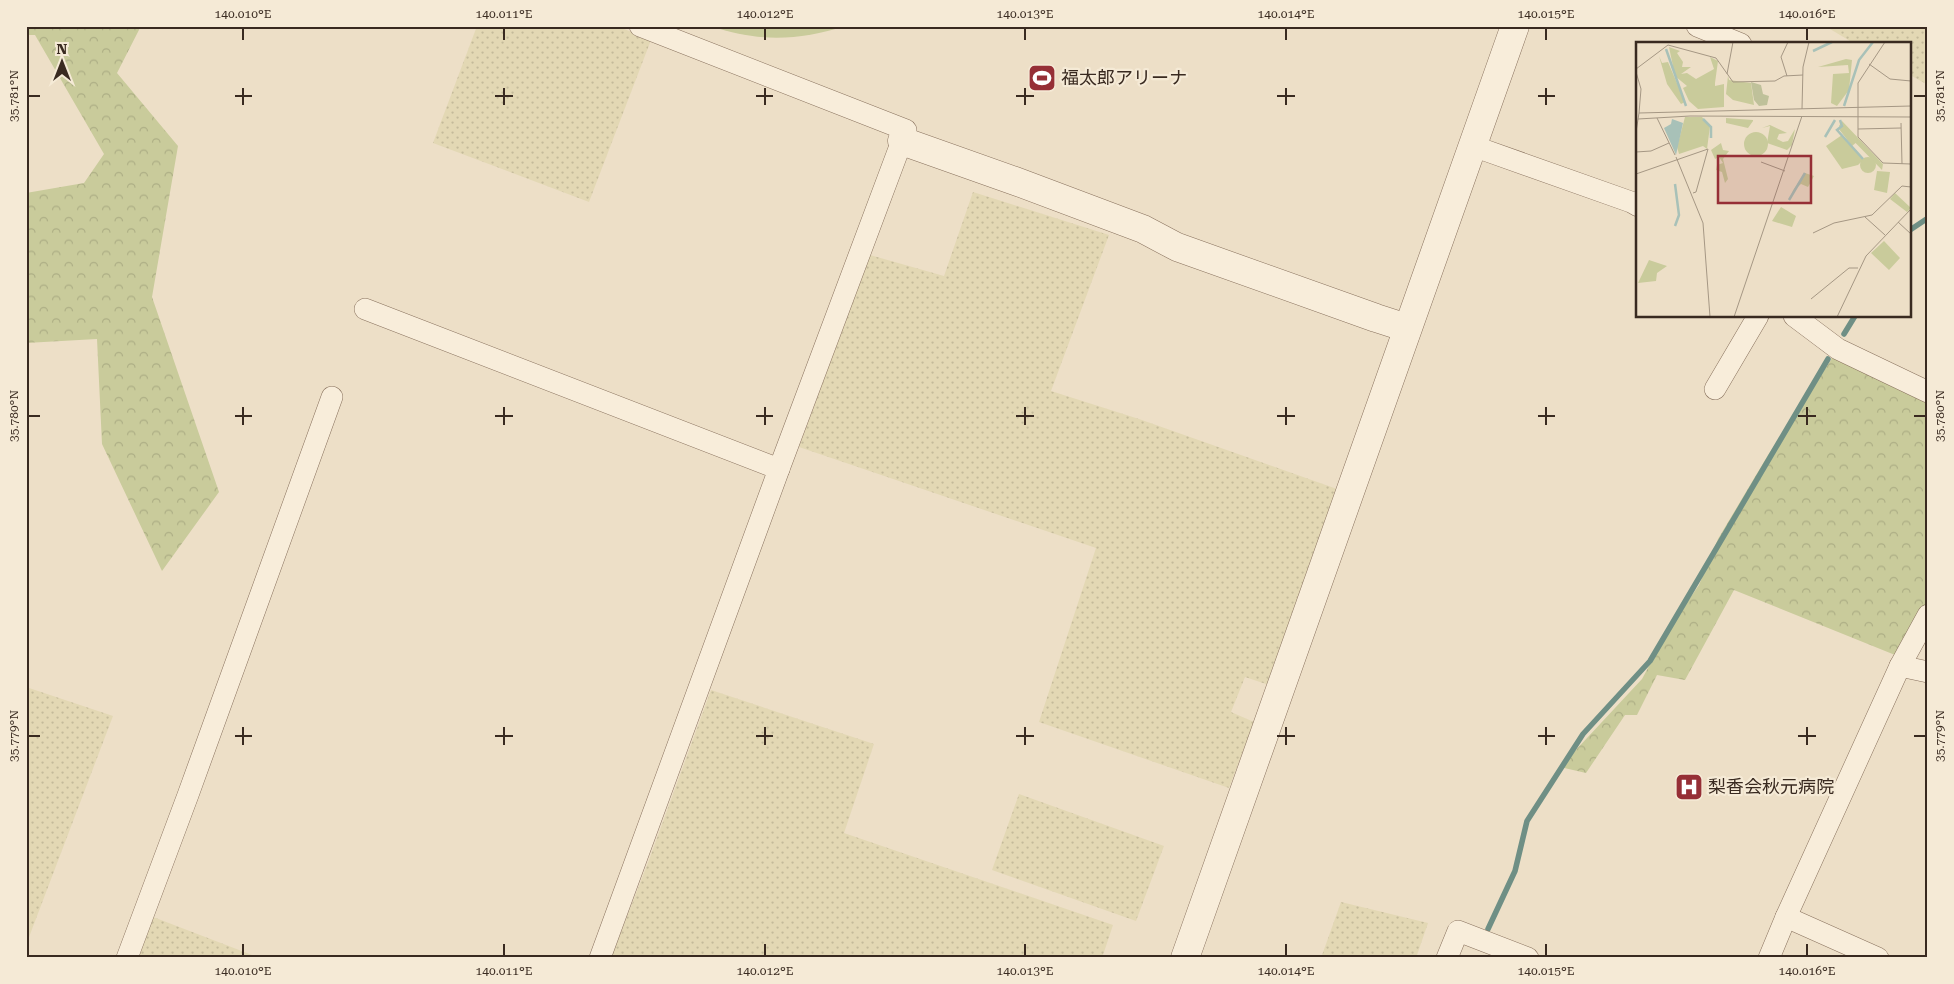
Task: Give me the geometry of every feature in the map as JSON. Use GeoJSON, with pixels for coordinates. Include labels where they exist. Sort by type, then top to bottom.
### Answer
{"type":"FeatureCollection","features":[{"type":"Feature","properties":{"kind":"street"},"geometry":{"type":"LineString","coordinates":[[600,958],[779,468],[906,130],[640,26]]}},
{"type":"Feature","properties":{"kind":"street"},"geometry":{"type":"LineString","coordinates":[[1185,958],[1515,26]]}},
{"type":"Feature","properties":{"kind":"street"},"geometry":{"type":"LineString","coordinates":[[1697,26],[1736,42]]}},
{"type":"Feature","properties":{"kind":"street"},"geometry":{"type":"LineString","coordinates":[[902,141],[1143,229],[1177,247],[1407,328]]}},
{"type":"Feature","properties":{"kind":"street"},"geometry":{"type":"LineString","coordinates":[[1473,146],[1636,205]]}},
{"type":"Feature","properties":{"kind":"street"},"geometry":{"type":"LineString","coordinates":[[365,309],[779,468]]}},
{"type":"Feature","properties":{"kind":"street"},"geometry":{"type":"LineString","coordinates":[[1716,388],[1757,318]]}},
{"type":"Feature","properties":{"kind":"street"},"geometry":{"type":"LineString","coordinates":[[1797,318],[1838,349],[1928,392]]}},
{"type":"Feature","properties":{"kind":"street"},"geometry":{"type":"LineString","coordinates":[[127,958],[332,397]]}},
{"type":"Feature","properties":{"kind":"street"},"geometry":{"type":"LineString","coordinates":[[1769,958],[1786,916],[1900,666],[1928,616]]}},
{"type":"Feature","properties":{"kind":"street"},"geometry":{"type":"LineString","coordinates":[[1900,666],[1928,672]]}},
{"type":"Feature","properties":{"kind":"street"},"geometry":{"type":"LineString","coordinates":[[1786,916],[1878,958]]}},
{"type":"Feature","properties":{"kind":"street"},"geometry":{"type":"LineString","coordinates":[[1446,958],[1458,931],[1528,958]]}},
{"type":"Feature","properties":{"kind":"shaded area"},"geometry":{"type":"Polygon","coordinates":[[[477,26],[617,26],[651,40],[589,202],[433,143],[477,26]]]}},
{"type":"Feature","properties":{"kind":"shaded area"},"geometry":{"type":"Polygon","coordinates":[[[1825,26],[1928,26],[1928,85],[1912,76],[1912,42],[1852,42],[1825,26]]]}},
{"type":"Feature","properties":{"kind":"shaded area"},"geometry":{"type":"Polygon","coordinates":[[[973,192],[1109,235],[1051,391],[1139,419],[1337,489],[1269,685],[1245,677],[1231,712],[1254,722],[1229,788],[1039,722],[1096,548],[799,447],[870,255],[944,276],[973,192]]]}},
{"type":"Feature","properties":{"kind":"shaded area"},"geometry":{"type":"Polygon","coordinates":[[[26,687],[113,716],[26,945],[26,687]]]}},
{"type":"Feature","properties":{"kind":"shaded area"},"geometry":{"type":"Polygon","coordinates":[[[711,690],[874,744],[844,833],[1113,925],[1102,958],[611,958],[711,690]]]}},
{"type":"Feature","properties":{"kind":"shaded area"},"geometry":{"type":"Polygon","coordinates":[[[1019,794],[1164,846],[1136,921],[992,870],[1019,794]]]}},
{"type":"Feature","properties":{"kind":"shaded area"},"geometry":{"type":"Polygon","coordinates":[[[1341,902],[1428,923],[1416,958],[1321,958],[1341,902]]]}},
{"type":"Feature","properties":{"kind":"shaded area"},"geometry":{"type":"Polygon","coordinates":[[[148,915],[260,958],[133,958],[148,915]]]}},
{"type":"Feature","properties":{"kind":"green space"},"geometry":{"type":"Polygon","coordinates":[[[26,26],[141,26],[117,73],[178,146],[152,297],[219,492],[162,571],[102,444],[97,339],[26,343],[26,193],[84,183],[104,154],[35,35],[26,35],[26,26]]]}},
{"type":"Feature","properties":{"kind":"green space"},"geometry":{"type":"Polygon","coordinates":[[[711,26],[845,26],[811,35],[778,38],[744,35],[711,26]]]}},
{"type":"Feature","properties":{"kind":"green space"},"geometry":{"type":"Polygon","coordinates":[[[1832,356],[1928,400],[1928,601],[1900,657],[1734,590],[1685,680],[1657,675],[1637,715],[1625,715],[1586,773],[1560,767],[1642,679],[1670,627],[1699,585],[1718,539],[1768,455],[1832,356]]]}},
{"type":"Feature","properties":{"kind":"waterway"},"geometry":{"type":"LineString","coordinates":[[1912,229],[1928,218]]}},
{"type":"Feature","properties":{"kind":"waterway"},"geometry":{"type":"LineString","coordinates":[[1844,334],[1854,318]]}},
{"type":"Feature","properties":{"kind":"waterway"},"geometry":{"type":"LineString","coordinates":[[1488,929],[1515,871],[1527,821],[1583,734],[1650,661],[1828,359]]}},
{"type":"Feature","properties":{"kind":"place","name":"福太郎アリーナ"},"geometry":{"type":"Point","coordinates":[1042,78]}},
{"type":"Feature","properties":{"kind":"place","name":"梨香会秋元病院"},"geometry":{"type":"Point","coordinates":[1689,787]}}]}
